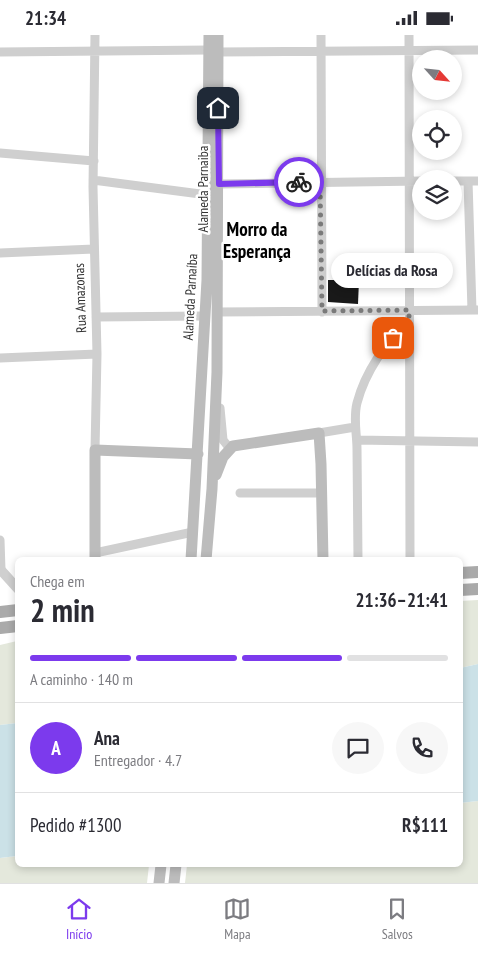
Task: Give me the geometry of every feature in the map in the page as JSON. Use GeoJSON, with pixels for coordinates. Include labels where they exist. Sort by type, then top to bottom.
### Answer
{"type":"FeatureCollection","features":[{"type":"Feature","properties":{"kind":"main road","name":"Alameda Parnaíba"},"geometry":{"type":"LineString","coordinates":[[190,557],[207,280],[208,195],[214,51],[209,35]]}},
{"type":"Feature","properties":{"kind":"main road","name":"Alameda Parnaiba"},"geometry":{"type":"LineString","coordinates":[[206,557],[212,489],[217,372],[219,184],[214,51],[218,35]]}},
{"type":"Feature","properties":{"kind":"main road"},"geometry":{"type":"LineString","coordinates":[[212,489],[223,457],[233,446],[319,433],[323,557]]}},
{"type":"Feature","properties":{"kind":"main road"},"geometry":{"type":"LineString","coordinates":[[95,450],[198,454]]}},
{"type":"Feature","properties":{"kind":"main road","name":"Rua Amazonas"},"geometry":{"type":"LineString","coordinates":[[95,450],[95,557]]}},
{"type":"Feature","properties":{"kind":"main road"},"geometry":{"type":"LineString","coordinates":[[469,572],[469,589]]}},
{"type":"Feature","properties":{"kind":"main road"},"geometry":{"type":"LineString","coordinates":[[0,612],[15,610]]}},
{"type":"Feature","properties":{"kind":"main road"},"geometry":{"type":"LineString","coordinates":[[0,629],[15,626]]}},
{"type":"Feature","properties":{"kind":"main road"},"geometry":{"type":"LineString","coordinates":[[159,883],[161,867]]}},
{"type":"Feature","properties":{"kind":"main road"},"geometry":{"type":"LineString","coordinates":[[174,883],[176,867]]}},
{"type":"Feature","properties":{"kind":"street","name":"Rua Amazonas"},"geometry":{"type":"LineString","coordinates":[[95,35],[93,180],[97,354],[95,450]]}},
{"type":"Feature","properties":{"kind":"street"},"geometry":{"type":"LineString","coordinates":[[321,35],[320,182],[322,311]]}},
{"type":"Feature","properties":{"kind":"street"},"geometry":{"type":"LineString","coordinates":[[409,35],[410,557]]}},
{"type":"Feature","properties":{"kind":"street"},"geometry":{"type":"LineString","coordinates":[[0,52],[478,50]]}},
{"type":"Feature","properties":{"kind":"street"},"geometry":{"type":"LineString","coordinates":[[0,153],[94,161]]}},
{"type":"Feature","properties":{"kind":"street"},"geometry":{"type":"LineString","coordinates":[[93,180],[208,195]]}},
{"type":"Feature","properties":{"kind":"street"},"geometry":{"type":"LineString","coordinates":[[219,184],[409,181]]}},
{"type":"Feature","properties":{"kind":"street"},"geometry":{"type":"LineString","coordinates":[[462,181],[478,181]]}},
{"type":"Feature","properties":{"kind":"street"},"geometry":{"type":"LineString","coordinates":[[217,312],[475,310],[468,181]]}},
{"type":"Feature","properties":{"kind":"street"},"geometry":{"type":"LineString","coordinates":[[0,253],[94,249]]}},
{"type":"Feature","properties":{"kind":"street"},"geometry":{"type":"LineString","coordinates":[[96,317],[204,316]]}},
{"type":"Feature","properties":{"kind":"street"},"geometry":{"type":"LineString","coordinates":[[358,557],[357,440],[355,427],[357,404],[366,378],[384,349],[409,320]]}},
{"type":"Feature","properties":{"kind":"street"},"geometry":{"type":"LineString","coordinates":[[0,357],[97,354]]}},
{"type":"Feature","properties":{"kind":"street","name":"Alameda Parnaiba"},"geometry":{"type":"LineString","coordinates":[[217,372],[223,439],[227,445],[233,446]]}},
{"type":"Feature","properties":{"kind":"street"},"geometry":{"type":"LineString","coordinates":[[319,433],[355,427]]}},
{"type":"Feature","properties":{"kind":"street"},"geometry":{"type":"LineString","coordinates":[[357,440],[478,442]]}},
{"type":"Feature","properties":{"kind":"street"},"geometry":{"type":"LineString","coordinates":[[240,493],[322,493]]}},
{"type":"Feature","properties":{"kind":"street"},"geometry":{"type":"LineString","coordinates":[[95,557],[193,532]]}},
{"type":"Feature","properties":{"kind":"street"},"geometry":{"type":"LineString","coordinates":[[0,540],[0,569],[15,586]]}},
{"type":"Feature","properties":{"kind":"shaded area"},"geometry":{"type":"Polygon","coordinates":[[[478,600],[478,664],[463,667],[463,601],[478,600]]]}},
{"type":"Feature","properties":{"kind":"shaded area"},"geometry":{"type":"Polygon","coordinates":[[[15,641],[15,723],[0,725],[0,645],[15,641]]]}},
{"type":"Feature","properties":{"kind":"shaded area"},"geometry":{"type":"Polygon","coordinates":[[[478,801],[478,883],[185,883],[187,867],[463,867],[463,803],[478,801]]]}},
{"type":"Feature","properties":{"kind":"shaded area"},"geometry":{"type":"Polygon","coordinates":[[[15,856],[15,867],[149,867],[147,883],[0,883],[0,858],[15,856]]]}},
{"type":"Feature","properties":{"kind":"water"},"geometry":{"type":"Polygon","coordinates":[[[478,664],[478,801],[463,803],[463,667],[478,664]]]}},
{"type":"Feature","properties":{"kind":"water"},"geometry":{"type":"Polygon","coordinates":[[[15,723],[15,856],[0,858],[0,725],[15,723]]]}},
{"type":"Feature","properties":{"kind":"building"},"geometry":{"type":"Polygon","coordinates":[[[328,280],[359,280],[358,304],[328,302],[328,280]]]}},
{"type":"Feature","properties":{"kind":"way so far"},"geometry":{"type":"LineString","coordinates":[[299,182],[320,182],[322,311],[409,310],[409,320],[393,338]]}},
{"type":"Feature","properties":{"kind":"place","name":"Delícias da Rosa"},"geometry":{"type":"Point","coordinates":[393,338]}},
{"type":"Feature","properties":{"kind":"district","name":"Morro da Esperança"},"geometry":{"type":"Point","coordinates":[257,240]}},
{"type":"Feature","properties":{"kind":"route"},"geometry":{"type":"LineString","coordinates":[[218,108],[219,184],[299,182]]}}]}
